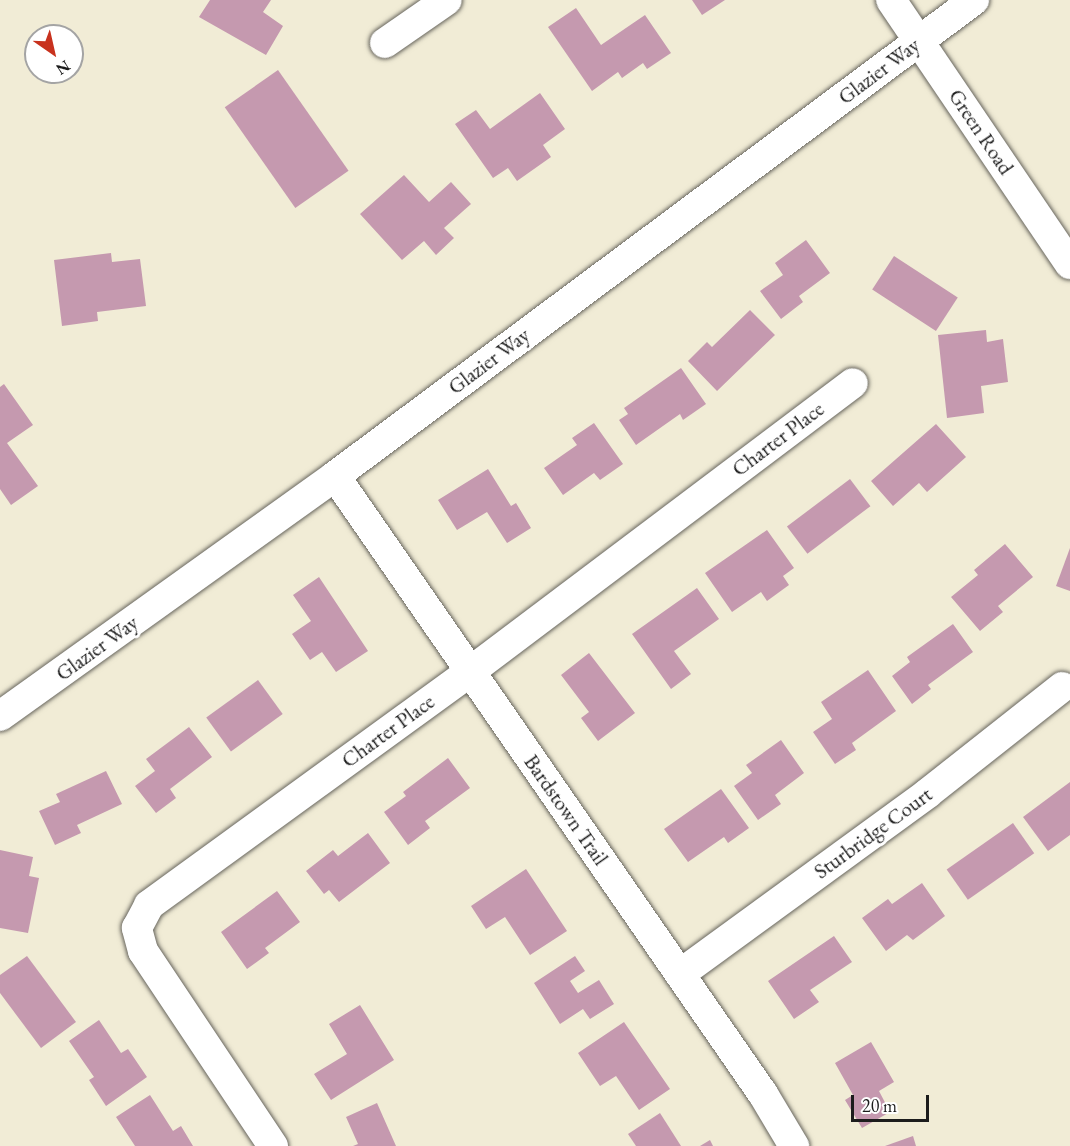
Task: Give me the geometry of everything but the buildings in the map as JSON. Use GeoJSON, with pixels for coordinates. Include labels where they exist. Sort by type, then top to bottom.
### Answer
{"type":"FeatureCollection","features":[{"type":"Feature","properties":{"kind":"street"},"geometry":{"type":"LineString","coordinates":[[385,43],[447,0]]}},
{"type":"Feature","properties":{"kind":"street","name":"Green Road"},"geometry":{"type":"LineString","coordinates":[[891,0],[1070,264]]}},
{"type":"Feature","properties":{"kind":"street","name":"Glazier Way"},"geometry":{"type":"LineString","coordinates":[[0,717],[335,476],[974,0]]}},
{"type":"Feature","properties":{"kind":"street","name":"Charter Place"},"geometry":{"type":"LineString","coordinates":[[273,1146],[158,977],[143,951],[137,928],[149,906],[471,671],[853,383]]}},
{"type":"Feature","properties":{"kind":"street","name":"Bardstown Trail"},"geometry":{"type":"LineString","coordinates":[[335,476],[763,1094],[794,1146]]}},
{"type":"Feature","properties":{"kind":"street","name":"Sturbridge Court"},"geometry":{"type":"LineString","coordinates":[[680,974],[928,793],[1062,687]]}}]}
